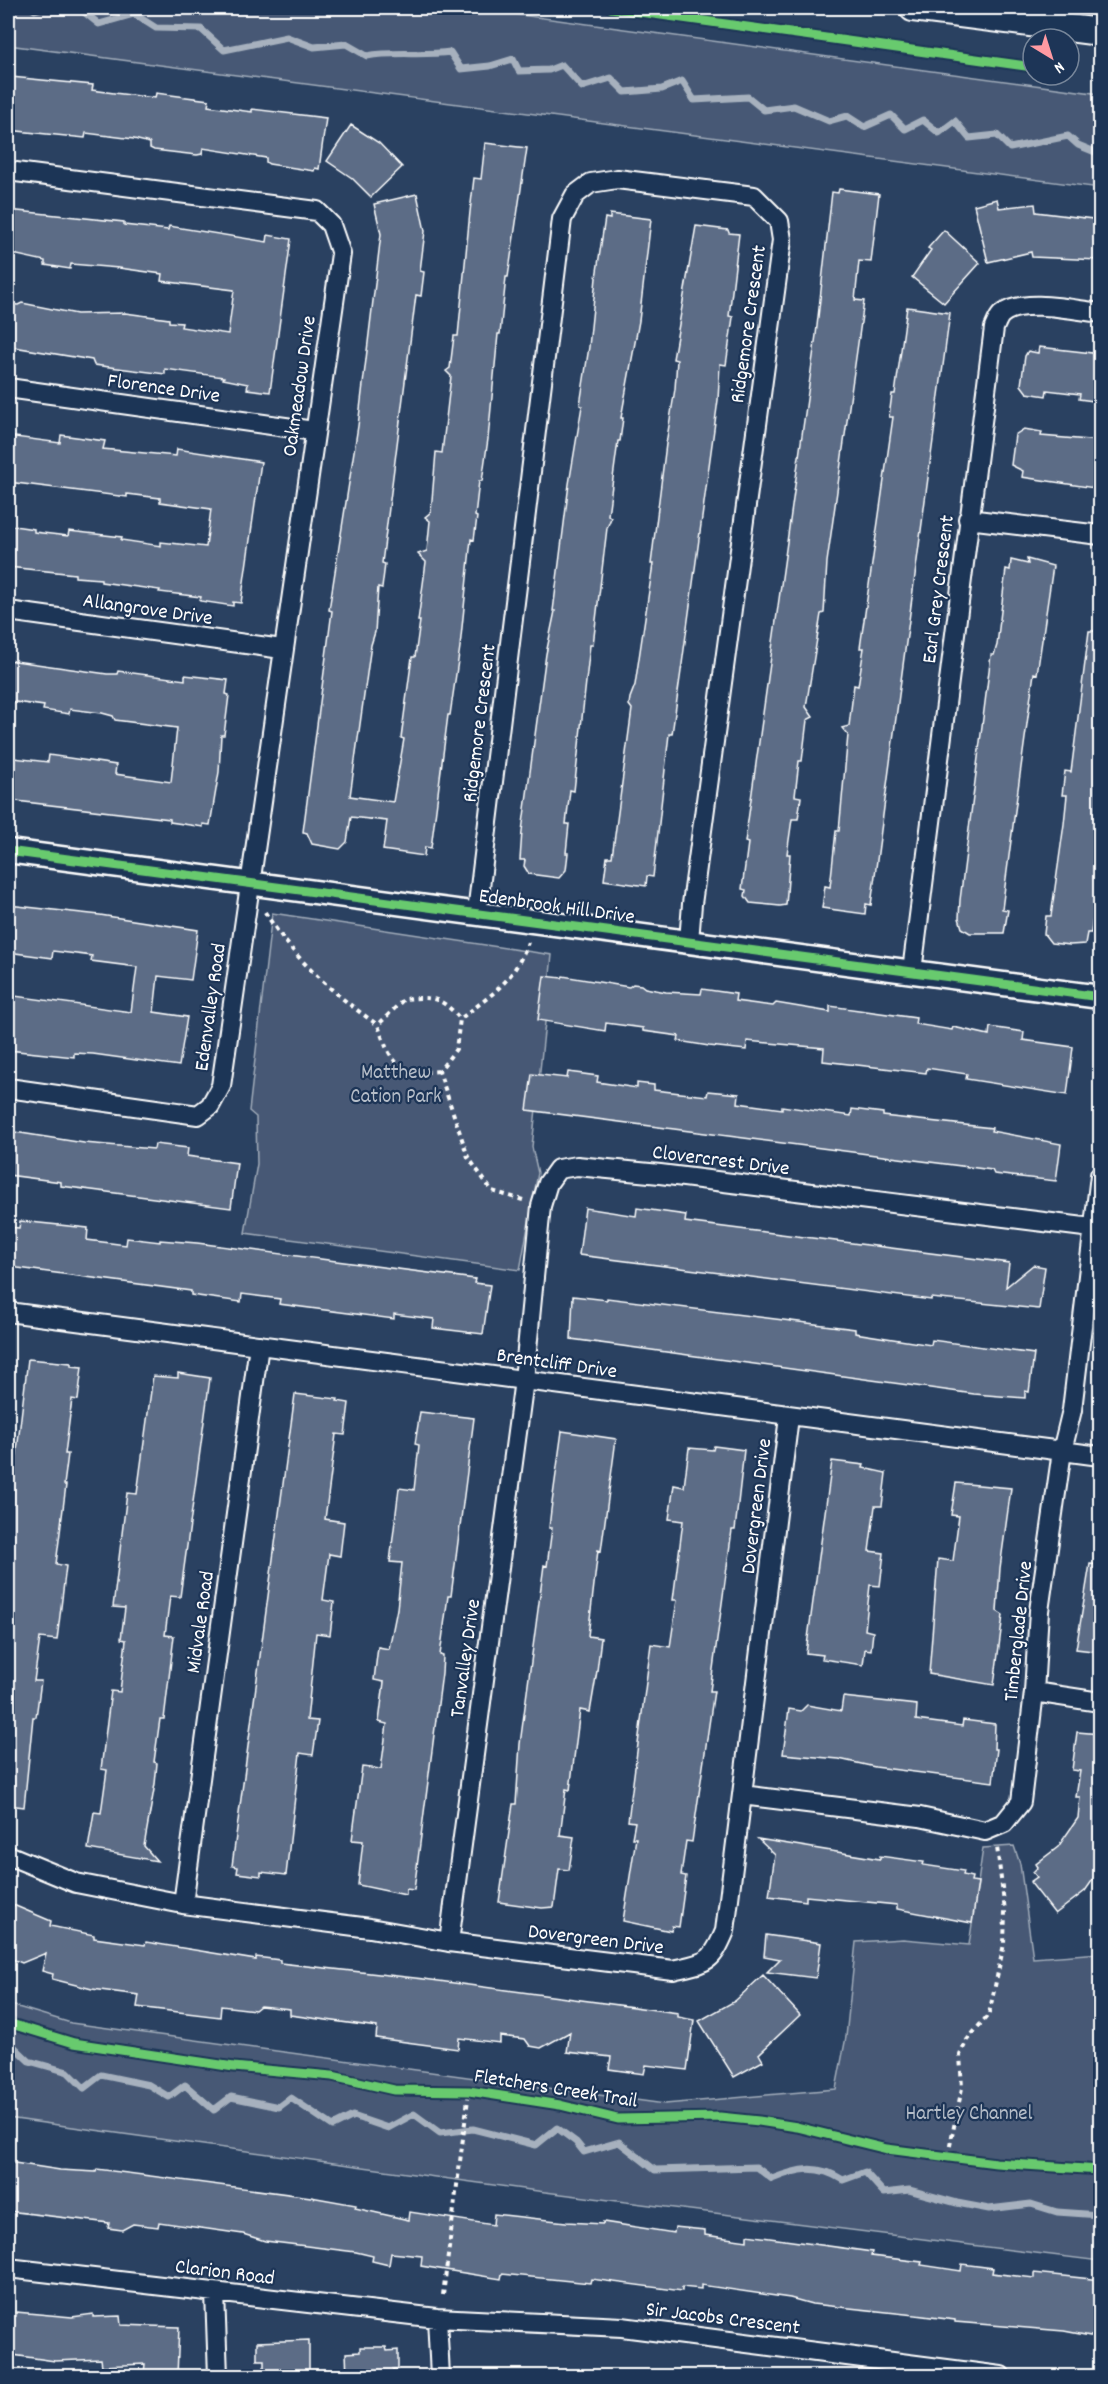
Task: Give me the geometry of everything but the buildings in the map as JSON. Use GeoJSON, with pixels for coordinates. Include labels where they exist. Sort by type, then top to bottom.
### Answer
{"type":"FeatureCollection","features":[{"type":"Feature","properties":{"kind":"main road"},"geometry":{"type":"LineString","coordinates":[[913,8],[1101,32]]}},
{"type":"Feature","properties":{"kind":"street","name":"Oakmeadow Drive"},"geometry":{"type":"LineString","coordinates":[[8,171],[317,211],[331,225],[341,254],[248,884]]}},
{"type":"Feature","properties":{"kind":"street","name":"Ridgemore Crescent"},"geometry":{"type":"LineString","coordinates":[[477,912],[562,219],[575,195],[591,183],[617,179],[753,196],[779,221],[782,240],[692,904],[689,941]]}},
{"type":"Feature","properties":{"kind":"street","name":"Earl Grey Crescent"},"geometry":{"type":"LineString","coordinates":[[912,971],[994,328],[1000,315],[1016,308],[1038,305],[1101,313]]}},
{"type":"Feature","properties":{"kind":"street","name":"Florence Drive"},"geometry":{"type":"LineString","coordinates":[[8,388],[314,431]]}},
{"type":"Feature","properties":{"kind":"street"},"geometry":{"type":"LineString","coordinates":[[968,519],[1101,535]]}},
{"type":"Feature","properties":{"kind":"street","name":"Allangrove Drive"},"geometry":{"type":"LineString","coordinates":[[8,611],[282,649]]}},
{"type":"Feature","properties":{"kind":"street","name":"Edenbrook Hill Drive"},"geometry":{"type":"LineString","coordinates":[[8,851],[1101,997]]}},
{"type":"Feature","properties":{"kind":"street","name":"Edenvalley Road"},"geometry":{"type":"LineString","coordinates":[[8,1088],[198,1115],[210,1106],[221,1086],[248,884]]}},
{"type":"Feature","properties":{"kind":"street","name":"Clovercrest Drive"},"geometry":{"type":"LineString","coordinates":[[524,1380],[541,1206],[548,1183],[558,1168],[577,1166],[1097,1228]]}},
{"type":"Feature","properties":{"kind":"street","name":"Timberglade Drive"},"geometry":{"type":"LineString","coordinates":[[1004,1823],[1021,1802],[1034,1692],[1039,1611],[1062,1451],[1072,1410],[1097,1228],[1101,1174]]}},
{"type":"Feature","properties":{"kind":"street","name":"Brentcliff Drive"},"geometry":{"type":"LineString","coordinates":[[8,1312],[789,1417],[1101,1456]]}},
{"type":"Feature","properties":{"kind":"street","name":"Midvale Road"},"geometry":{"type":"LineString","coordinates":[[183,1904],[259,1345]]}},
{"type":"Feature","properties":{"kind":"street","name":"Tanvalley Drive"},"geometry":{"type":"LineString","coordinates":[[449,1942],[524,1380]]}},
{"type":"Feature","properties":{"kind":"street","name":"Dovergreen Drive"},"geometry":{"type":"LineString","coordinates":[[8,1855],[76,1883],[183,1904],[370,1928],[449,1942],[673,1970],[699,1964],[715,1954],[725,1930],[789,1417]]}},
{"type":"Feature","properties":{"kind":"street"},"geometry":{"type":"LineString","coordinates":[[1034,1692],[1101,1702]]}},
{"type":"Feature","properties":{"kind":"street"},"geometry":{"type":"LineString","coordinates":[[742,1794],[920,1817],[985,1832],[1004,1823]]}},
{"type":"Feature","properties":{"kind":"street","name":"Clarion Road"},"geometry":{"type":"LineString","coordinates":[[8,2268],[437,2318]]}},
{"type":"Feature","properties":{"kind":"street"},"geometry":{"type":"LineString","coordinates":[[215,2293],[218,2376]]}},
{"type":"Feature","properties":{"kind":"street"},"geometry":{"type":"LineString","coordinates":[[437,2318],[440,2376]]}},
{"type":"Feature","properties":{"kind":"street","name":"Sir Jacobs Crescent"},"geometry":{"type":"LineString","coordinates":[[437,2318],[622,2327],[1001,2376]]}},
{"type":"Feature","properties":{"kind":"path"},"geometry":{"type":"LineString","coordinates":[[248,884],[270,920],[315,975],[347,1004],[378,1025],[387,1054],[405,1069],[421,1073],[439,1071],[456,1049],[460,1019],[506,983],[521,960],[535,922]]}},
{"type":"Feature","properties":{"kind":"path"},"geometry":{"type":"LineString","coordinates":[[378,1025],[404,999],[433,997],[449,1006],[460,1019]]}},
{"type":"Feature","properties":{"kind":"path"},"geometry":{"type":"LineString","coordinates":[[439,1071],[468,1157],[492,1191],[541,1206]]}},
{"type":"Feature","properties":{"kind":"path"},"geometry":{"type":"LineString","coordinates":[[948,2155],[962,2088],[960,2055],[967,2040],[989,2014],[1004,1944],[1005,1911],[996,1850],[1004,1823]]}},
{"type":"Feature","properties":{"kind":"path"},"geometry":{"type":"LineString","coordinates":[[443,2295],[469,2091]]}},
{"type":"Feature","properties":{"kind":"green space"},"geometry":{"type":"Polygon","coordinates":[[[8,8],[470,8],[1021,83],[1021,87],[1049,87],[1100,94],[1100,188],[8,45],[8,8]]]}},
{"type":"Feature","properties":{"kind":"green space","name":"Matthew Cation Park"},"geometry":{"type":"Polygon","coordinates":[[[272,913],[552,955],[532,1147],[538,1173],[520,1270],[245,1233],[257,1164],[256,1117],[249,1111],[272,913]]]}},
{"type":"Feature","properties":{"kind":"green space","name":"Hartley Channel"},"geometry":{"type":"Polygon","coordinates":[[[1014,1846],[1020,1864],[1033,1958],[1100,1953],[1100,2261],[545,2192],[8,2118],[8,2004],[71,2023],[665,2104],[836,2089],[846,2037],[856,1942],[903,1939],[969,1945],[983,1848],[1014,1846]]]}},
{"type":"Feature","properties":{"kind":"waterway"},"geometry":{"type":"LineString","coordinates":[[32,8],[35,10],[42,8]]}},
{"type":"Feature","properties":{"kind":"waterway"},"geometry":{"type":"LineString","coordinates":[[79,8],[99,24],[134,14],[156,28],[201,29],[224,50],[287,37],[314,47],[346,44],[367,56],[450,52],[461,69],[490,66],[513,59],[519,71],[549,70],[562,65],[582,87],[611,78],[625,92],[662,89],[682,81],[694,100],[748,97],[764,110],[794,106],[829,121],[847,116],[864,127],[891,115],[905,129],[923,120],[939,133],[955,121],[969,138],[997,135],[1010,148],[1068,136],[1078,145],[1100,154]]}},
{"type":"Feature","properties":{"kind":"waterway"},"geometry":{"type":"LineString","coordinates":[[8,2041],[29,2061],[68,2072],[84,2088],[101,2075],[149,2085],[169,2097],[185,2085],[214,2110],[231,2097],[279,2107],[291,2098],[333,2126],[353,2116],[388,2128],[414,2114],[440,2133],[473,2129],[536,2145],[557,2128],[576,2142],[584,2152],[619,2142],[655,2170],[756,2167],[772,2179],[808,2169],[825,2172],[843,2180],[865,2172],[884,2193],[909,2190],[989,2209],[1031,2204],[1057,2212],[1100,2215]]}},
{"type":"Feature","properties":{"kind":"cycle path"},"geometry":{"type":"LineString","coordinates":[[611,8],[1021,65]]}},
{"type":"Feature","properties":{"kind":"cycle path"},"geometry":{"type":"LineString","coordinates":[[8,851],[1100,997]]}},
{"type":"Feature","properties":{"kind":"cycle path","name":"Fletchers Creek Trail"},"geometry":{"type":"LineString","coordinates":[[8,2023],[74,2043],[234,2067],[332,2076],[394,2090],[469,2091],[560,2105],[618,2119],[720,2117],[759,2121],[797,2127],[887,2149],[996,2163],[1100,2170]]}}]}
